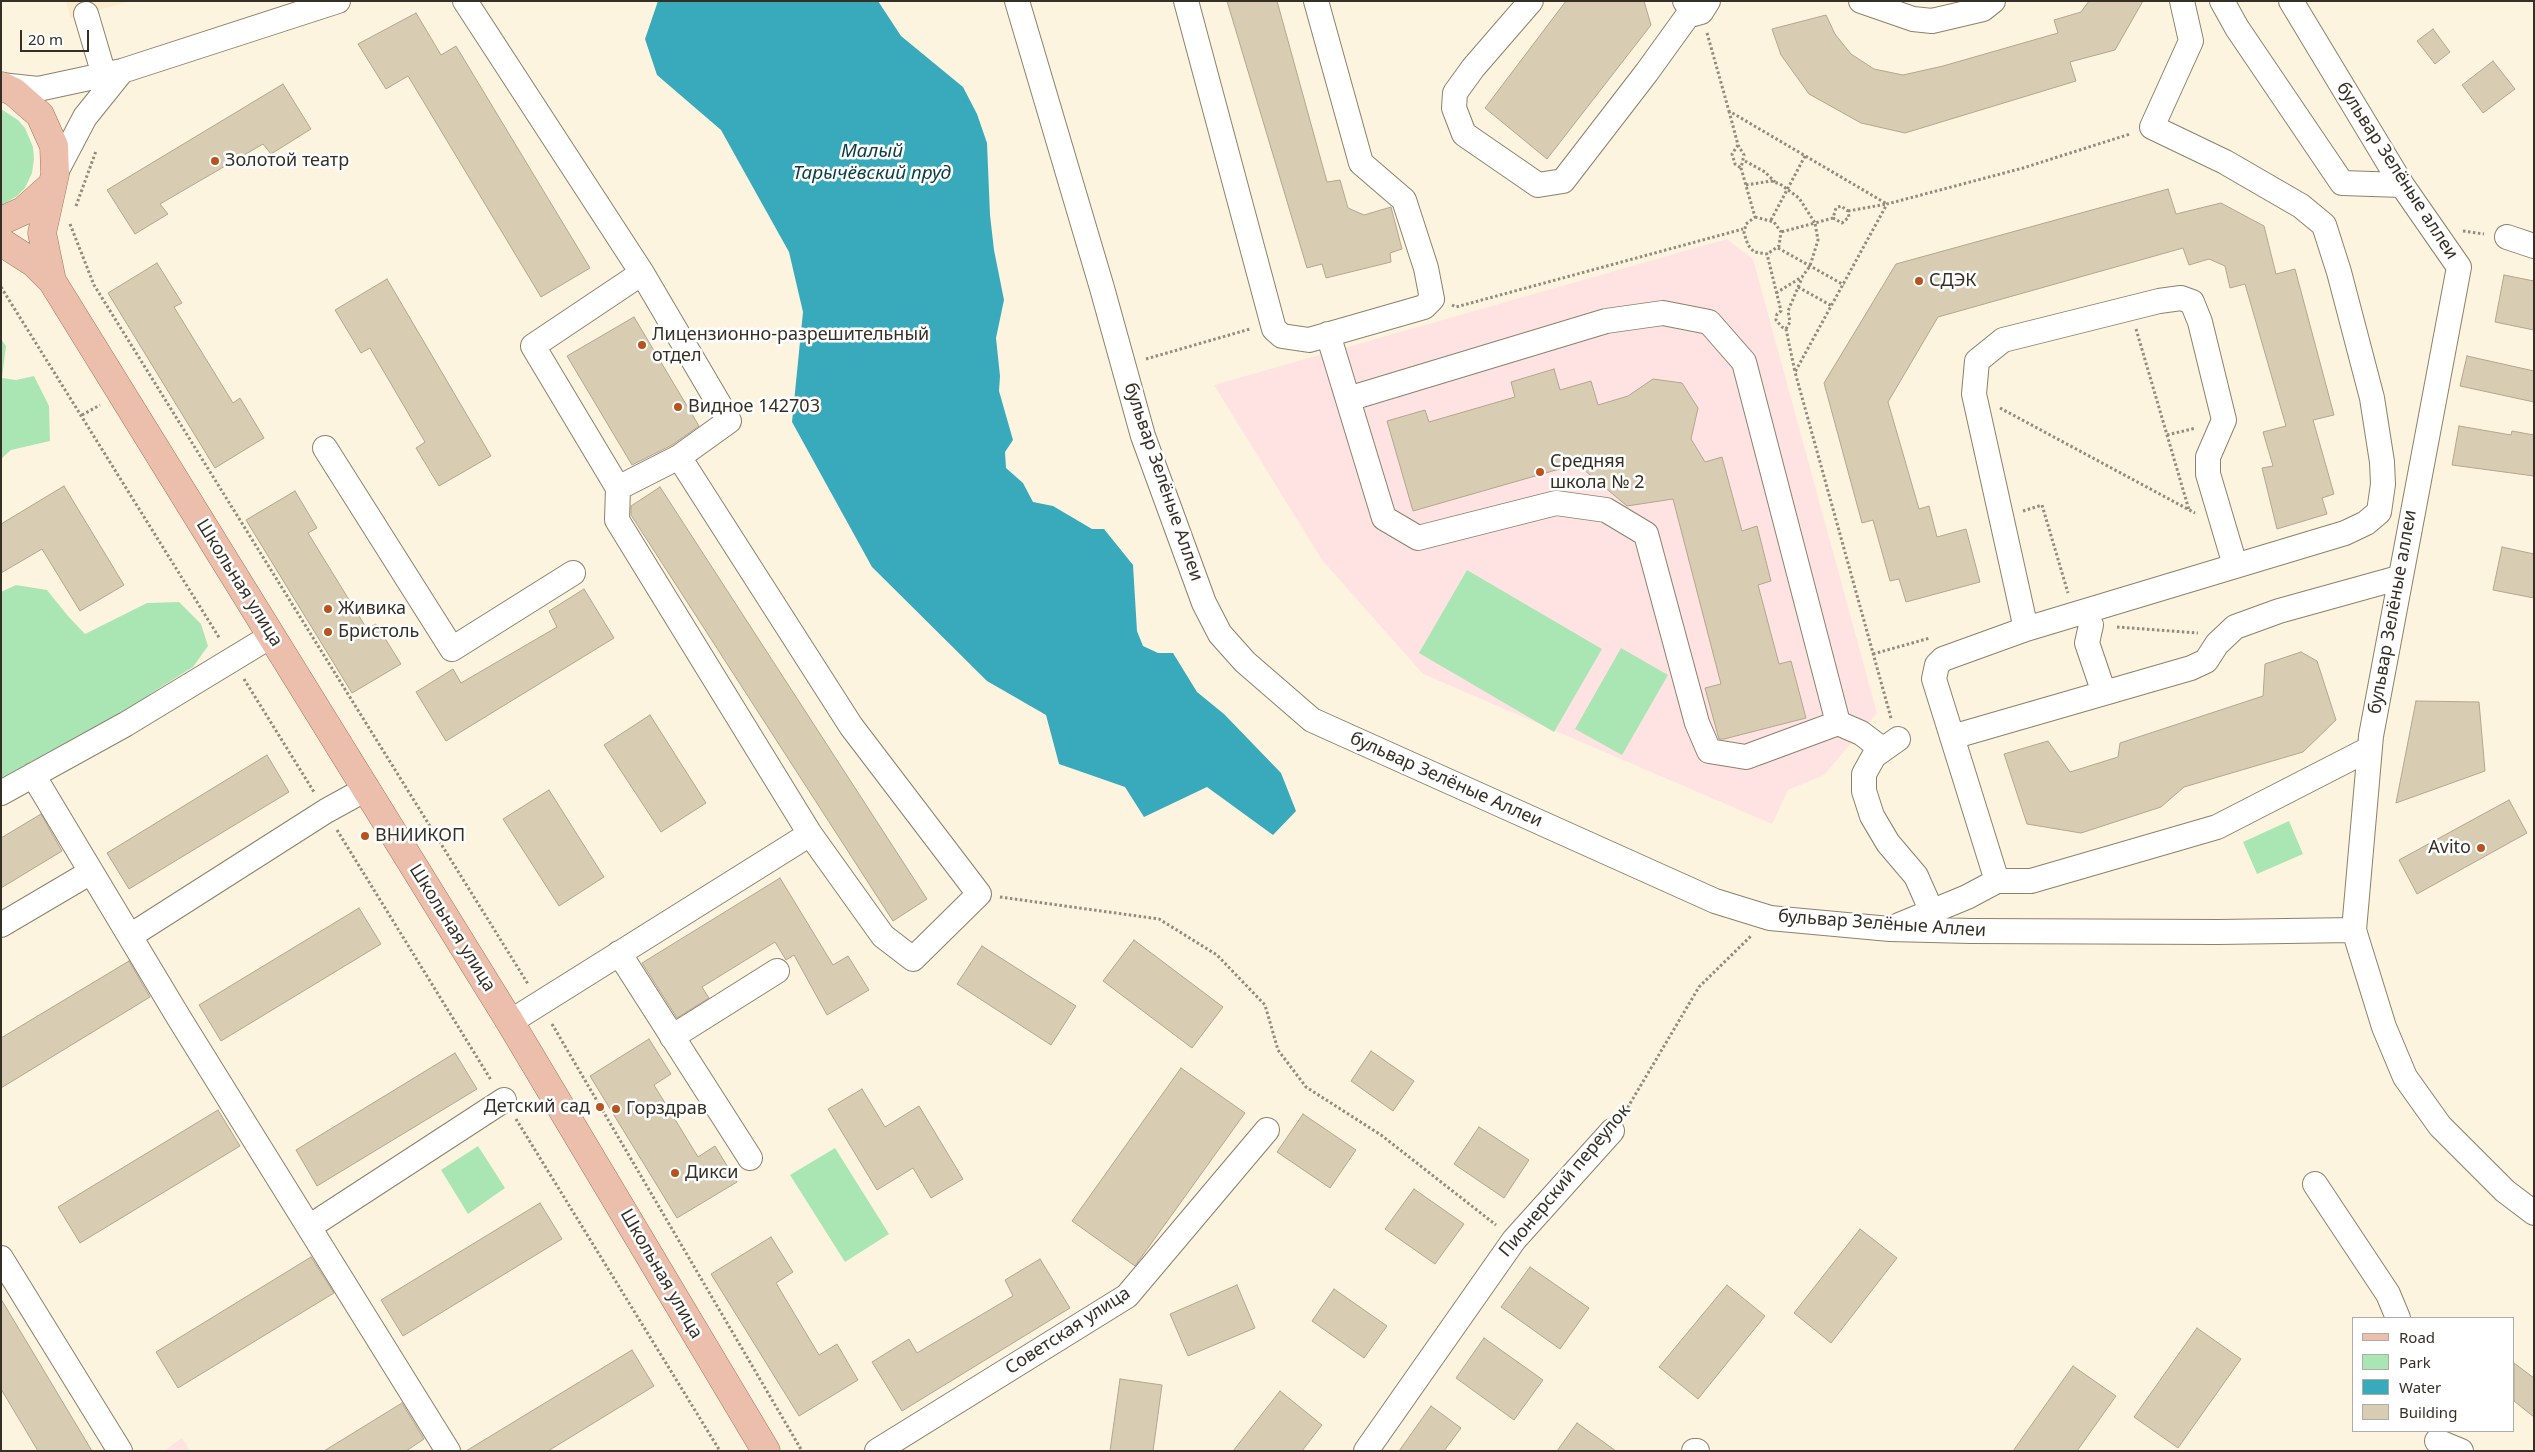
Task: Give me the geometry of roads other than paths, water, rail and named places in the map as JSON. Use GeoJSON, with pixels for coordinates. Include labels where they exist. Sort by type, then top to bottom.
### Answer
{"type":"FeatureCollection","features":[{"type":"Feature","properties":{"kind":"main road"},"geometry":{"type":"LineString","coordinates":[[1,85],[14,92],[40,115],[54,146],[53,180],[42,233],[52,282]]}},
{"type":"Feature","properties":{"kind":"main road"},"geometry":{"type":"LineString","coordinates":[[1,221],[23,211],[37,201],[53,180]]}},
{"type":"Feature","properties":{"kind":"main road"},"geometry":{"type":"LineString","coordinates":[[1,242],[34,263],[52,282]]}},
{"type":"Feature","properties":{"kind":"main road","name":"Школьная улица"},"geometry":{"type":"LineString","coordinates":[[52,282],[595,1160],[761,1446]]}},
{"type":"Feature","properties":{"kind":"street"},"geometry":{"type":"LineString","coordinates":[[1,85],[38,89],[113,73],[338,1]]}},
{"type":"Feature","properties":{"kind":"street"},"geometry":{"type":"LineString","coordinates":[[465,1],[642,273],[729,420],[679,457],[618,488]]}},
{"type":"Feature","properties":{"kind":"street","name":"бульвар Зелёные Аллеи"},"geometry":{"type":"LineString","coordinates":[[1017,1],[1143,436],[1204,603],[1220,634],[1245,662],[1304,713],[1321,724],[1715,901],[1770,918],[1890,929],[2188,932],[2354,930]]}},
{"type":"Feature","properties":{"kind":"street"},"geometry":{"type":"LineString","coordinates":[[1186,1],[1274,329],[1282,336],[1309,340],[1424,306],[1432,299],[1426,268],[1409,210],[1404,200],[1361,163],[1316,1]]}},
{"type":"Feature","properties":{"kind":"street"},"geometry":{"type":"LineString","coordinates":[[1531,1],[1473,68],[1455,94],[1454,108],[1464,134],[1538,185],[1563,180],[1696,6]]}},
{"type":"Feature","properties":{"kind":"street"},"geometry":{"type":"LineString","coordinates":[[1861,1],[1913,19],[1932,20],[1983,9],[1993,1]]}},
{"type":"Feature","properties":{"kind":"street"},"geometry":{"type":"LineString","coordinates":[[1997,881],[1934,679],[1937,665],[1942,658],[2026,629],[2345,533],[2366,523],[2379,512],[2383,484],[2382,462],[2372,398],[2339,272],[2324,225],[2301,206],[2225,162],[2152,127],[2191,41],[2182,1]]}},
{"type":"Feature","properties":{"kind":"street"},"geometry":{"type":"LineString","coordinates":[[2222,1],[2237,28],[2342,184],[2402,185]]}},
{"type":"Feature","properties":{"kind":"street","name":"бульвар Зелёные аллеи"},"geometry":{"type":"LineString","coordinates":[[2291,1],[2402,185],[2459,267],[2398,578],[2370,749],[2354,930],[2384,1026],[2405,1078],[2440,1126],[2505,1191],[2534,1213]]}},
{"type":"Feature","properties":{"kind":"street"},"geometry":{"type":"LineString","coordinates":[[86,14],[113,73]]}},
{"type":"Feature","properties":{"kind":"street"},"geometry":{"type":"LineString","coordinates":[[53,180],[85,117],[113,73]]}},
{"type":"Feature","properties":{"kind":"street"},"geometry":{"type":"LineString","coordinates":[[2507,237],[2534,246]]}},
{"type":"Feature","properties":{"kind":"street"},"geometry":{"type":"LineString","coordinates":[[642,273],[533,346],[618,488],[617,520],[810,834],[883,936],[913,959],[979,894],[850,726],[679,457]]}},
{"type":"Feature","properties":{"kind":"street"},"geometry":{"type":"LineString","coordinates":[[2026,629],[1974,394],[1977,361],[2003,340],[2181,298],[2192,302],[2200,322],[2224,420],[2208,457],[2208,474],[2235,565]]}},
{"type":"Feature","properties":{"kind":"street"},"geometry":{"type":"LineString","coordinates":[[1348,399],[1606,322],[1663,313],[1709,322],[1744,362],[1838,723]]}},
{"type":"Feature","properties":{"kind":"street"},"geometry":{"type":"LineString","coordinates":[[1328,334],[1384,518],[1418,538],[1556,503],[1606,510],[1646,534],[1697,723],[1709,751],[1746,758],[1838,723],[1890,744],[1874,756],[1864,774],[1864,791],[1872,816],[1888,843],[1916,876],[1932,912]]}},
{"type":"Feature","properties":{"kind":"street"},"geometry":{"type":"LineString","coordinates":[[325,448],[452,649],[573,572]]}},
{"type":"Feature","properties":{"kind":"street"},"geometry":{"type":"LineString","coordinates":[[1952,736],[2191,668],[2206,661],[2235,627],[2280,611],[2398,578]]}},
{"type":"Feature","properties":{"kind":"street"},"geometry":{"type":"LineString","coordinates":[[2091,625],[2086,642],[2104,693]]}},
{"type":"Feature","properties":{"kind":"street"},"geometry":{"type":"LineString","coordinates":[[1,793],[126,724],[271,636]]}},
{"type":"Feature","properties":{"kind":"street"},"geometry":{"type":"LineString","coordinates":[[1890,929],[1967,898],[1997,881],[2031,881],[2217,827],[2370,749]]}},
{"type":"Feature","properties":{"kind":"street"},"geometry":{"type":"LineString","coordinates":[[33,775],[309,1228],[448,1451]]}},
{"type":"Feature","properties":{"kind":"street"},"geometry":{"type":"LineString","coordinates":[[130,936],[326,811],[366,789]]}},
{"type":"Feature","properties":{"kind":"street"},"geometry":{"type":"LineString","coordinates":[[510,1022],[810,834]]}},
{"type":"Feature","properties":{"kind":"street"},"geometry":{"type":"LineString","coordinates":[[1,925],[91,872]]}},
{"type":"Feature","properties":{"kind":"street"},"geometry":{"type":"LineString","coordinates":[[619,953],[750,1158]]}},
{"type":"Feature","properties":{"kind":"street"},"geometry":{"type":"LineString","coordinates":[[672,1036],[777,971]]}},
{"type":"Feature","properties":{"kind":"street"},"geometry":{"type":"LineString","coordinates":[[309,1228],[504,1100]]}},
{"type":"Feature","properties":{"kind":"street","name":"Советская улица"},"geometry":{"type":"LineString","coordinates":[[877,1451],[1127,1296],[1267,1130]]}},
{"type":"Feature","properties":{"kind":"street","name":"Пионерский переулок"},"geometry":{"type":"LineString","coordinates":[[1366,1451],[1514,1240],[1612,1131]]}},
{"type":"Feature","properties":{"kind":"street"},"geometry":{"type":"LineString","coordinates":[[2315,1184],[2388,1294],[2398,1317]]}},
{"type":"Feature","properties":{"kind":"street"},"geometry":{"type":"LineString","coordinates":[[1,1258],[120,1451]]}},
{"type":"Feature","properties":{"kind":"street"},"geometry":{"type":"LineString","coordinates":[[2435,1441],[2461,1451]]}},
{"type":"Feature","properties":{"kind":"water","name":"Малый Тарычёвский пруд"},"geometry":{"type":"Polygon","coordinates":[[[658,1],[878,1],[901,36],[963,87],[977,114],[987,143],[990,215],[994,250],[1004,300],[996,338],[1000,376],[999,391],[1013,440],[1005,452],[1006,468],[1023,483],[1033,502],[1053,506],[1092,529],[1104,529],[1133,565],[1137,631],[1143,646],[1158,653],[1173,653],[1197,692],[1224,714],[1281,773],[1296,811],[1273,835],[1207,787],[1144,817],[1125,787],[1059,764],[1046,715],[987,681],[872,567],[792,422],[803,312],[789,252],[721,130],[657,75],[645,39],[658,1]]]}},
{"type":"Feature","properties":{"kind":"place","name":"Золотой театр"},"geometry":{"type":"Point","coordinates":[215,161]}},
{"type":"Feature","properties":{"kind":"place","name":"СДЭК"},"geometry":{"type":"Point","coordinates":[1919,281]}},
{"type":"Feature","properties":{"kind":"place","name":"Лицензионно-разрешительный отдел"},"geometry":{"type":"Point","coordinates":[642,345]}},
{"type":"Feature","properties":{"kind":"place","name":"Видное 142703"},"geometry":{"type":"Point","coordinates":[678,407]}},
{"type":"Feature","properties":{"kind":"place","name":"Средняя школа № 2"},"geometry":{"type":"Point","coordinates":[1540,472]}},
{"type":"Feature","properties":{"kind":"place","name":"Живика"},"geometry":{"type":"Point","coordinates":[328,609]}},
{"type":"Feature","properties":{"kind":"place","name":"Бристоль"},"geometry":{"type":"Point","coordinates":[328,632]}},
{"type":"Feature","properties":{"kind":"place","name":"ВНИИКОП"},"geometry":{"type":"Point","coordinates":[365,836]}},
{"type":"Feature","properties":{"kind":"place","name":"Avito"},"geometry":{"type":"Point","coordinates":[2481,848]}},
{"type":"Feature","properties":{"kind":"place","name":"Детский сад"},"geometry":{"type":"Point","coordinates":[600,1107]}},
{"type":"Feature","properties":{"kind":"place","name":"Горздрав"},"geometry":{"type":"Point","coordinates":[616,1109]}},
{"type":"Feature","properties":{"kind":"place","name":"Дикси"},"geometry":{"type":"Point","coordinates":[675,1173]}}]}
